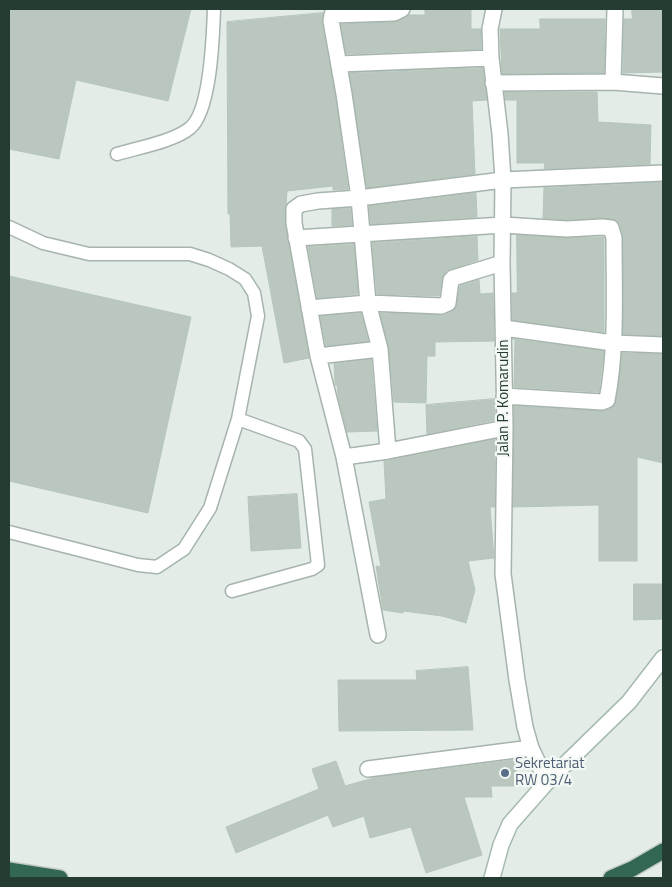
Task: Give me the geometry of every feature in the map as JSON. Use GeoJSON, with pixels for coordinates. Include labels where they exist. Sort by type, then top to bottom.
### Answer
{"type":"FeatureCollection","features":[{"type":"Feature","properties":{"kind":"highway"},"geometry":{"type":"LineString","coordinates":[[611,878],[632,870],[663,851]]}},
{"type":"Feature","properties":{"kind":"highway"},"geometry":{"type":"LineString","coordinates":[[9,870],[60,878]]}},
{"type":"Feature","properties":{"kind":"street"},"geometry":{"type":"LineString","coordinates":[[388,451],[380,349],[368,303],[359,198],[331,21],[332,15],[394,13],[402,9]]}},
{"type":"Feature","properties":{"kind":"street","name":"Jalan P. Komarudin"},"geometry":{"type":"LineString","coordinates":[[494,9],[490,29],[491,58],[500,134],[503,180],[502,262],[505,428],[503,574],[525,727],[531,748],[547,782]]}},
{"type":"Feature","properties":{"kind":"street"},"geometry":{"type":"LineString","coordinates":[[613,82],[615,9]]}},
{"type":"Feature","properties":{"kind":"street"},"geometry":{"type":"LineString","coordinates":[[338,64],[491,58]]}},
{"type":"Feature","properties":{"kind":"street"},"geometry":{"type":"LineString","coordinates":[[494,83],[613,82],[663,86]]}},
{"type":"Feature","properties":{"kind":"street"},"geometry":{"type":"LineString","coordinates":[[378,635],[344,457],[318,356],[296,238],[294,209],[301,204],[503,180],[663,173]]}},
{"type":"Feature","properties":{"kind":"street"},"geometry":{"type":"LineString","coordinates":[[296,238],[503,225],[567,229],[611,228],[614,238],[613,343],[607,400],[604,402],[504,396]]}},
{"type":"Feature","properties":{"kind":"street"},"geometry":{"type":"LineString","coordinates":[[309,308],[368,303],[445,305],[448,303],[451,280],[453,278],[502,262]]}},
{"type":"Feature","properties":{"kind":"street"},"geometry":{"type":"LineString","coordinates":[[504,328],[613,343],[663,345]]}},
{"type":"Feature","properties":{"kind":"street"},"geometry":{"type":"LineString","coordinates":[[318,356],[380,349]]}},
{"type":"Feature","properties":{"kind":"street"},"geometry":{"type":"LineString","coordinates":[[344,457],[388,451],[505,428]]}},
{"type":"Feature","properties":{"kind":"street"},"geometry":{"type":"LineString","coordinates":[[492,878],[501,845],[510,824],[547,782],[629,702],[663,658]]}},
{"type":"Feature","properties":{"kind":"street"},"geometry":{"type":"LineString","coordinates":[[368,769],[531,748]]}},
{"type":"Feature","properties":{"kind":"lane"},"geometry":{"type":"LineString","coordinates":[[117,154],[174,137],[190,128],[198,119],[209,73],[213,44],[214,9]]}},
{"type":"Feature","properties":{"kind":"lane"},"geometry":{"type":"LineString","coordinates":[[9,227],[43,243],[89,254],[190,254],[209,260],[245,279],[254,293],[258,316],[238,419],[210,508],[184,549],[157,568],[138,565],[9,532]]}},
{"type":"Feature","properties":{"kind":"lane"},"geometry":{"type":"LineString","coordinates":[[232,591],[312,569],[318,565],[303,444],[238,419]]}},
{"type":"Feature","properties":{"kind":"building"},"geometry":{"type":"Polygon","coordinates":[[[9,9],[191,9],[168,101],[76,80],[59,159],[9,149],[9,9]]]}},
{"type":"Feature","properties":{"kind":"building"},"geometry":{"type":"Polygon","coordinates":[[[425,9],[471,9],[471,29],[481,29],[481,49],[346,54],[341,24],[395,22],[409,15],[425,15],[425,9]]]}},
{"type":"Feature","properties":{"kind":"building"},"geometry":{"type":"Polygon","coordinates":[[[632,9],[662,9],[663,72],[623,73],[624,19],[632,19],[632,9]]]}},
{"type":"Feature","properties":{"kind":"building"},"geometry":{"type":"Polygon","coordinates":[[[323,13],[322,23],[335,95],[348,189],[333,190],[333,186],[287,191],[285,224],[309,358],[284,363],[262,246],[231,247],[230,214],[228,214],[227,22],[323,13]]]}},
{"type":"Feature","properties":{"kind":"building"},"geometry":{"type":"Polygon","coordinates":[[[540,19],[605,19],[604,73],[502,74],[500,29],[540,29],[540,19]]]}},
{"type":"Feature","properties":{"kind":"building"},"geometry":{"type":"Polygon","coordinates":[[[483,68],[487,100],[472,101],[475,174],[367,188],[350,73],[483,68]]]}},
{"type":"Feature","properties":{"kind":"building"},"geometry":{"type":"Polygon","coordinates":[[[504,92],[597,92],[598,122],[651,125],[650,164],[544,169],[545,163],[517,163],[517,100],[505,100],[504,92]]]}},
{"type":"Feature","properties":{"kind":"building"},"geometry":{"type":"Polygon","coordinates":[[[663,182],[663,336],[623,334],[623,238],[620,225],[617,221],[603,218],[567,220],[543,218],[544,188],[663,182]]]}},
{"type":"Feature","properties":{"kind":"building"},"geometry":{"type":"Polygon","coordinates":[[[476,193],[477,217],[371,224],[369,206],[476,193]]]}},
{"type":"Feature","properties":{"kind":"building"},"geometry":{"type":"Polygon","coordinates":[[[350,208],[352,225],[332,226],[332,209],[350,208]]]}},
{"type":"Feature","properties":{"kind":"building"},"geometry":{"type":"Polygon","coordinates":[[[517,235],[566,238],[604,237],[604,332],[512,320],[512,293],[517,293],[517,235]]]}},
{"type":"Feature","properties":{"kind":"building"},"geometry":{"type":"Polygon","coordinates":[[[477,236],[478,260],[446,271],[442,279],[439,296],[377,294],[372,243],[477,236]]]}},
{"type":"Feature","properties":{"kind":"building"},"geometry":{"type":"Polygon","coordinates":[[[354,244],[358,294],[317,298],[308,247],[354,244]]]}},
{"type":"Feature","properties":{"kind":"building"},"geometry":{"type":"Polygon","coordinates":[[[9,276],[191,317],[148,513],[9,481],[9,276]]]}},
{"type":"Feature","properties":{"kind":"building"},"geometry":{"type":"Polygon","coordinates":[[[479,280],[480,294],[493,293],[494,341],[435,342],[435,356],[427,356],[426,403],[394,402],[389,348],[380,313],[445,315],[456,308],[460,286],[479,280]]]}},
{"type":"Feature","properties":{"kind":"building"},"geometry":{"type":"Polygon","coordinates":[[[361,313],[368,341],[326,346],[320,316],[361,313]]]}},
{"type":"Feature","properties":{"kind":"building"},"geometry":{"type":"Polygon","coordinates":[[[513,339],[604,351],[599,392],[514,387],[515,340],[513,339]]]}},
{"type":"Feature","properties":{"kind":"building"},"geometry":{"type":"Polygon","coordinates":[[[622,353],[663,354],[663,463],[637,457],[637,561],[599,561],[599,505],[513,507],[514,406],[601,411],[610,409],[616,402],[622,353]]]}},
{"type":"Feature","properties":{"kind":"building"},"geometry":{"type":"Polygon","coordinates":[[[371,359],[377,431],[347,432],[337,385],[335,385],[334,364],[371,359]]]}},
{"type":"Feature","properties":{"kind":"building"},"geometry":{"type":"Polygon","coordinates":[[[495,399],[495,420],[427,434],[426,405],[495,399]]]}},
{"type":"Feature","properties":{"kind":"building"},"geometry":{"type":"Polygon","coordinates":[[[495,439],[495,507],[490,507],[494,558],[468,561],[475,590],[466,623],[442,616],[383,610],[376,566],[381,567],[369,502],[386,499],[384,461],[495,439]]]}},
{"type":"Feature","properties":{"kind":"building"},"geometry":{"type":"Polygon","coordinates":[[[297,494],[301,548],[251,551],[248,497],[297,494]]]}},
{"type":"Feature","properties":{"kind":"building"},"geometry":{"type":"Polygon","coordinates":[[[634,584],[663,584],[663,619],[634,620],[634,584]]]}},
{"type":"Feature","properties":{"kind":"building"},"geometry":{"type":"Polygon","coordinates":[[[468,667],[473,730],[339,731],[338,680],[417,680],[416,671],[468,667]]]}},
{"type":"Feature","properties":{"kind":"building"},"geometry":{"type":"Polygon","coordinates":[[[516,760],[516,786],[491,786],[492,797],[464,797],[482,855],[426,873],[411,827],[370,838],[364,816],[333,827],[328,815],[236,853],[226,827],[319,789],[312,769],[336,761],[345,786],[377,777],[516,760]]]}},
{"type":"Feature","properties":{"kind":"place","name":"Sekretariat RW 03/4"},"geometry":{"type":"Point","coordinates":[505,773]}}]}
